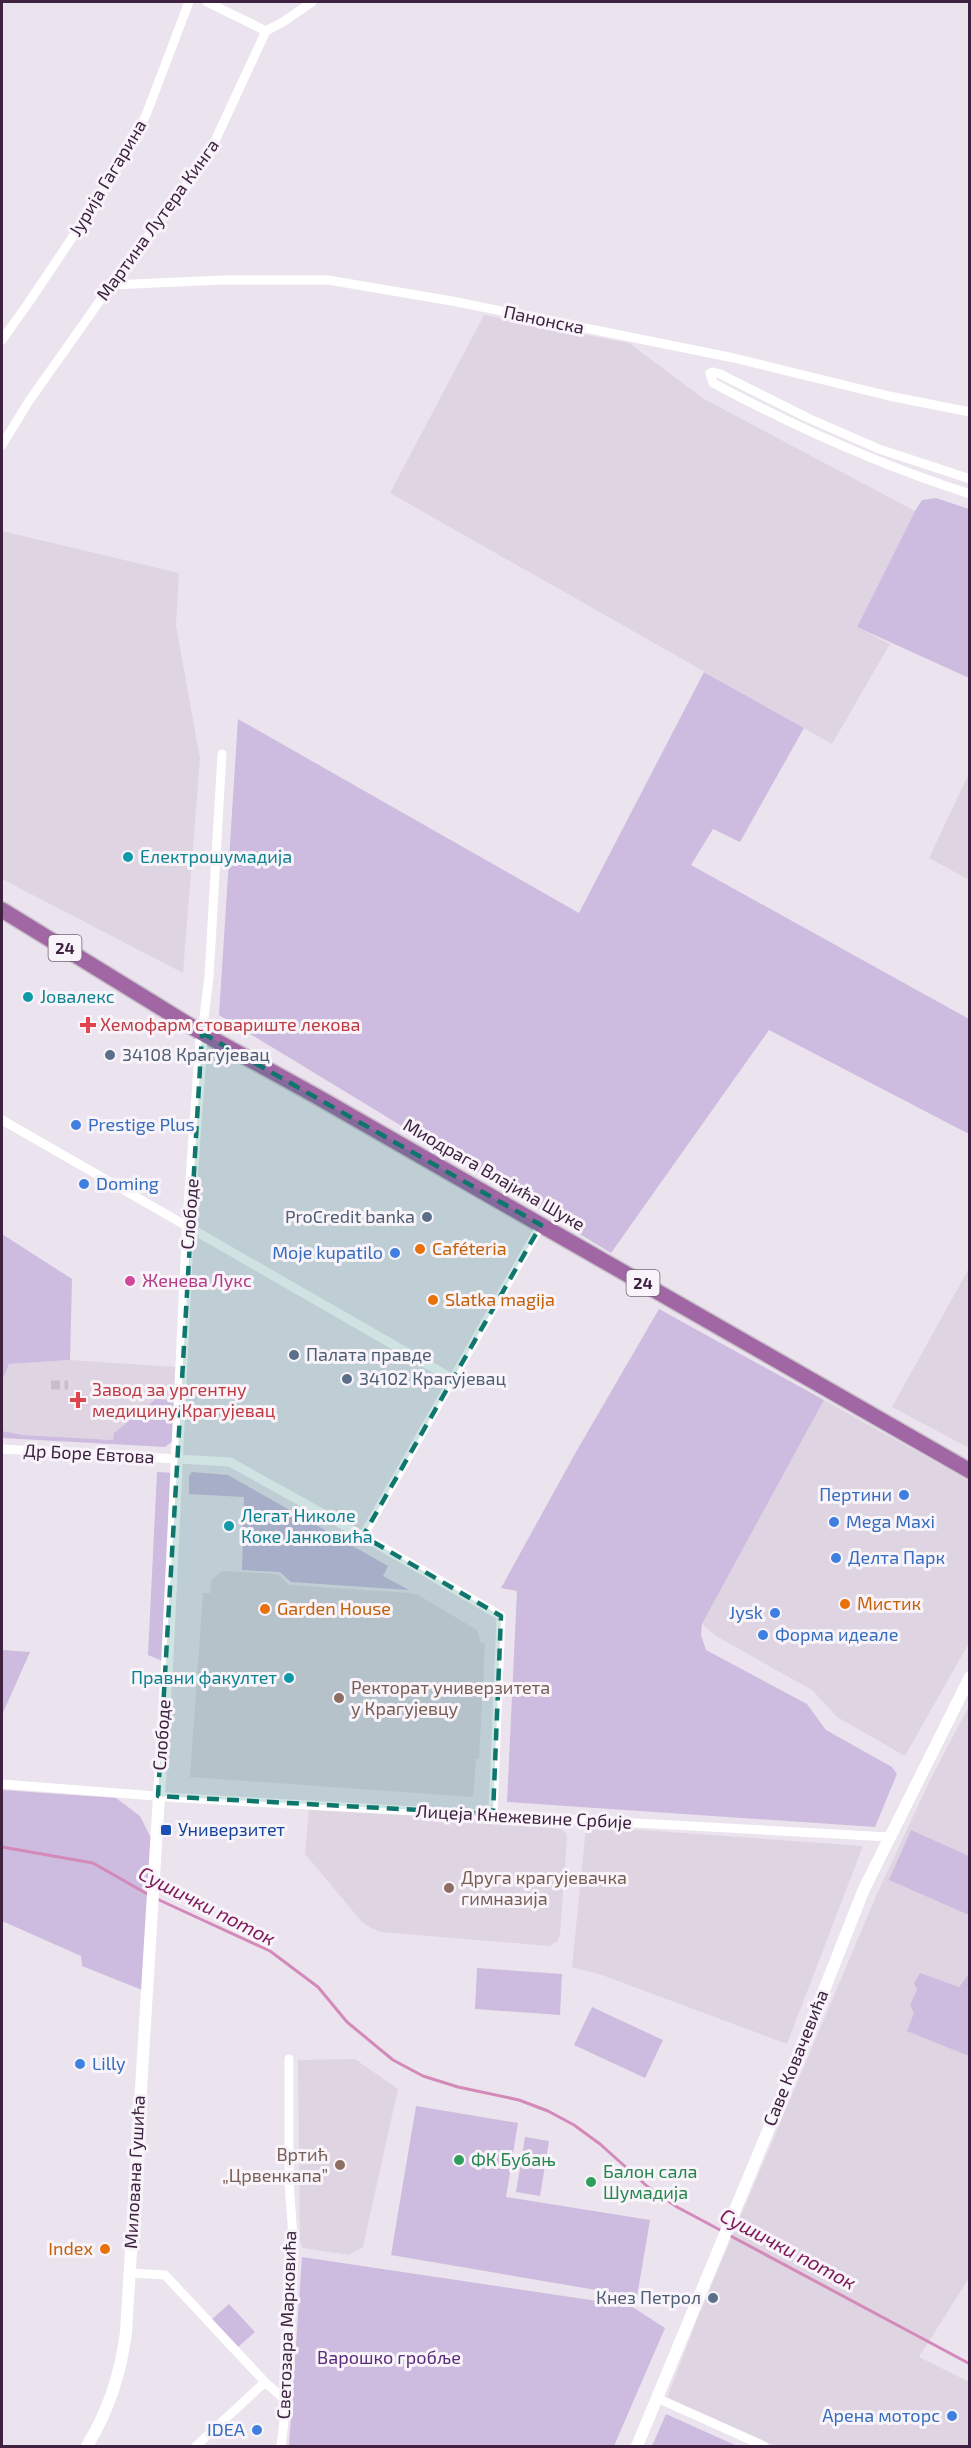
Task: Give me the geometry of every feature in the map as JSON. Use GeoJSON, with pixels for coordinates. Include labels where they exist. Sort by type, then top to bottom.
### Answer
{"type":"FeatureCollection","features":[{"type":"Feature","properties":{"kind":"main road","name":"Миодрага Влајића Шуке"},"geometry":{"type":"LineString","coordinates":[[2,910],[202,1033],[969,1471]]}},
{"type":"Feature","properties":{"kind":"street","name":"Јурија Гагарина"},"geometry":{"type":"LineString","coordinates":[[2,340],[94,206],[130,145],[146,116],[189,2]]}},
{"type":"Feature","properties":{"kind":"street"},"geometry":{"type":"LineString","coordinates":[[207,2],[266,31],[312,2]]}},
{"type":"Feature","properties":{"kind":"street","name":"Мартина Лутера Кинга"},"geometry":{"type":"LineString","coordinates":[[2,445],[29,400],[111,285],[207,158],[266,31]]}},
{"type":"Feature","properties":{"kind":"street","name":"Панонска"},"geometry":{"type":"LineString","coordinates":[[111,285],[223,280],[328,280],[452,301],[734,358],[889,396],[969,412]]}},
{"type":"Feature","properties":{"kind":"street"},"geometry":{"type":"LineString","coordinates":[[969,479],[879,449],[808,418],[720,374],[710,373],[713,383],[764,411],[832,443],[907,474],[969,494]]}},
{"type":"Feature","properties":{"kind":"street","name":"Слободе"},"geometry":{"type":"LineString","coordinates":[[154,1890],[188,1229],[202,1033],[209,977],[222,754]]}},
{"type":"Feature","properties":{"kind":"street"},"geometry":{"type":"LineString","coordinates":[[2,1120],[188,1229],[453,1379]]}},
{"type":"Feature","properties":{"kind":"street"},"geometry":{"type":"LineString","coordinates":[[363,1536],[541,1225]]}},
{"type":"Feature","properties":{"kind":"street","name":"Др Боре Евтова"},"geometry":{"type":"LineString","coordinates":[[2,1449],[222,1460],[234,1463],[501,1616],[493,1814]]}},
{"type":"Feature","properties":{"kind":"street","name":"Саве Ковачевића"},"geometry":{"type":"LineString","coordinates":[[637,2446],[777,2109],[855,1911],[889,1837],[969,1677]]}},
{"type":"Feature","properties":{"kind":"street","name":"Лицеја Кнежевине Србије"},"geometry":{"type":"LineString","coordinates":[[2,1784],[158,1796],[889,1837]]}},
{"type":"Feature","properties":{"kind":"street","name":"Милована Гушића"},"geometry":{"type":"LineString","coordinates":[[87,2446],[105,2412],[119,2373],[126,2332],[135,2157],[154,1890]]}},
{"type":"Feature","properties":{"kind":"street","name":"Светозара Марковића"},"geometry":{"type":"LineString","coordinates":[[281,2446],[294,2250],[289,2183],[289,2058]]}},
{"type":"Feature","properties":{"kind":"street"},"geometry":{"type":"LineString","coordinates":[[130,2273],[165,2275],[265,2382],[285,2400]]}},
{"type":"Feature","properties":{"kind":"street"},"geometry":{"type":"LineString","coordinates":[[196,2446],[265,2382]]}},
{"type":"Feature","properties":{"kind":"street"},"geometry":{"type":"LineString","coordinates":[[657,2398],[764,2446]]}},
{"type":"Feature","properties":{"kind":"highlighted area"},"geometry":{"type":"Polygon","coordinates":[[[202,1033],[541,1225],[363,1536],[501,1616],[493,1814],[158,1796],[202,1033]]]}},
{"type":"Feature","properties":{"kind":"shaded area"},"geometry":{"type":"Polygon","coordinates":[[[484,315],[629,343],[704,399],[915,511],[857,627],[890,644],[832,744],[390,493],[484,315]]]}},
{"type":"Feature","properties":{"kind":"shaded area","name":"Електрошумадија"},"geometry":{"type":"Polygon","coordinates":[[[2,531],[179,573],[176,625],[200,759],[183,973],[2,879],[2,531]]]}},
{"type":"Feature","properties":{"kind":"shaded area"},"geometry":{"type":"Polygon","coordinates":[[[969,773],[969,880],[929,858],[969,773]]]}},
{"type":"Feature","properties":{"kind":"shaded area"},"geometry":{"type":"Polygon","coordinates":[[[969,1268],[969,1448],[892,1407],[969,1268]]]}},
{"type":"Feature","properties":{"kind":"shaded area","name":"Завод за ургентну медицину Крагујевац"},"geometry":{"type":"Polygon","coordinates":[[[70,1360],[177,1367],[175,1400],[113,1440],[23,1435],[2,1431],[2,1381],[9,1364],[70,1360]]]}},
{"type":"Feature","properties":{"kind":"shaded area","name":"Делта Парк"},"geometry":{"type":"Polygon","coordinates":[[[824,1400],[969,1481],[969,1643],[905,1756],[837,1717],[812,1690],[716,1636],[702,1624],[824,1400]]]}},
{"type":"Feature","properties":{"kind":"shaded area","name":"Ректорат универзитета у Крагујевцу"},"geometry":{"type":"Polygon","coordinates":[[[222,1571],[278,1574],[289,1585],[418,1595],[477,1630],[481,1643],[485,1643],[479,1759],[476,1759],[473,1797],[190,1777],[203,1593],[210,1593],[212,1579],[222,1571]]]}},
{"type":"Feature","properties":{"kind":"shaded area"},"geometry":{"type":"Polygon","coordinates":[[[969,1706],[969,2278],[919,2357],[969,2382],[969,2446],[775,2446],[667,2398],[698,2317],[876,1896],[930,1780],[969,1706]]]}},
{"type":"Feature","properties":{"kind":"shaded area","name":"Друга крагујевачка гимназија"},"geometry":{"type":"Polygon","coordinates":[[[309,1810],[466,1818],[560,1829],[566,1833],[567,1837],[560,1935],[557,1942],[549,1946],[381,1932],[371,1928],[362,1922],[305,1854],[309,1810]]]}},
{"type":"Feature","properties":{"kind":"shaded area"},"geometry":{"type":"Polygon","coordinates":[[[586,1826],[863,1846],[787,2044],[602,1975],[572,1967],[586,1826]]]}},
{"type":"Feature","properties":{"kind":"shaded area","name":"Вртић „Црвенкапа”"},"geometry":{"type":"Polygon","coordinates":[[[355,2059],[398,2089],[363,2247],[349,2255],[303,2248],[300,2241],[298,2060],[355,2059]]]}},
{"type":"Feature","properties":{"kind":"green space"},"geometry":{"type":"Polygon","coordinates":[[[936,498],[969,509],[969,678],[857,627],[915,511],[922,500],[936,498]]]}},
{"type":"Feature","properties":{"kind":"green space"},"geometry":{"type":"Polygon","coordinates":[[[704,672],[804,728],[740,842],[713,829],[691,865],[969,1019],[969,1134],[769,1030],[611,1253],[219,1015],[238,719],[579,913],[704,672]]]}},
{"type":"Feature","properties":{"kind":"green space"},"geometry":{"type":"Polygon","coordinates":[[[2,1234],[72,1279],[70,1360],[9,1364],[2,1381],[2,1234]]]}},
{"type":"Feature","properties":{"kind":"green space"},"geometry":{"type":"Polygon","coordinates":[[[659,1309],[824,1400],[702,1624],[701,1635],[706,1650],[807,1704],[826,1730],[892,1767],[897,1774],[875,1827],[507,1802],[517,1591],[501,1588],[659,1309]]]}},
{"type":"Feature","properties":{"kind":"green space"},"geometry":{"type":"Polygon","coordinates":[[[156,1399],[175,1400],[173,1441],[165,1447],[2,1438],[2,1431],[23,1435],[113,1440],[114,1433],[156,1399]]]}},
{"type":"Feature","properties":{"kind":"green space"},"geometry":{"type":"Polygon","coordinates":[[[157,1472],[176,1473],[167,1663],[148,1655],[157,1472]]]}},
{"type":"Feature","properties":{"kind":"green space"},"geometry":{"type":"Polygon","coordinates":[[[192,1472],[228,1475],[388,1566],[383,1576],[409,1590],[291,1582],[280,1572],[242,1570],[244,1497],[189,1494],[189,1476],[192,1472]]]}},
{"type":"Feature","properties":{"kind":"green space"},"geometry":{"type":"Polygon","coordinates":[[[2,1650],[30,1652],[2,1715],[2,1650]]]}},
{"type":"Feature","properties":{"kind":"green space"},"geometry":{"type":"Polygon","coordinates":[[[2,1790],[116,1798],[140,1816],[151,1838],[147,1992],[82,1966],[81,1956],[2,1921],[2,1790]]]}},
{"type":"Feature","properties":{"kind":"green space"},"geometry":{"type":"Polygon","coordinates":[[[911,1830],[969,1856],[969,1915],[889,1880],[911,1830]]]}},
{"type":"Feature","properties":{"kind":"green space"},"geometry":{"type":"Polygon","coordinates":[[[477,1968],[562,1974],[560,2015],[475,2009],[477,1968]]]}},
{"type":"Feature","properties":{"kind":"green space"},"geometry":{"type":"Polygon","coordinates":[[[920,1973],[959,1987],[969,1974],[969,2056],[907,2031],[914,2013],[910,2005],[917,1990],[914,1983],[920,1973]]]}},
{"type":"Feature","properties":{"kind":"green space"},"geometry":{"type":"Polygon","coordinates":[[[592,2007],[663,2040],[645,2078],[574,2045],[592,2007]]]}},
{"type":"Feature","properties":{"kind":"green space"},"geometry":{"type":"Polygon","coordinates":[[[416,2106],[518,2123],[506,2197],[650,2220],[637,2297],[391,2255],[416,2106]]]}},
{"type":"Feature","properties":{"kind":"green space"},"geometry":{"type":"Polygon","coordinates":[[[525,2137],[549,2141],[540,2196],[516,2192],[525,2137]]]}},
{"type":"Feature","properties":{"kind":"green space","name":"Варошко гробље"},"geometry":{"type":"Polygon","coordinates":[[[302,2257],[631,2306],[665,2328],[614,2446],[289,2446],[302,2257]]]}},
{"type":"Feature","properties":{"kind":"green space"},"geometry":{"type":"Polygon","coordinates":[[[229,2304],[255,2332],[237,2348],[211,2320],[229,2304]]]}},
{"type":"Feature","properties":{"kind":"green space"},"geometry":{"type":"Polygon","coordinates":[[[666,2414],[737,2446],[652,2446],[666,2414]]]}},
{"type":"Feature","properties":{"kind":"waterway","name":"Сушички поток"},"geometry":{"type":"LineString","coordinates":[[2,1847],[93,1863],[149,1895]]}},
{"type":"Feature","properties":{"kind":"waterway","name":"Сушички поток"},"geometry":{"type":"LineString","coordinates":[[157,1899],[270,1951],[318,1987],[347,2022],[393,2060],[423,2076],[458,2087],[519,2100],[548,2111],[574,2125],[600,2144],[648,2187],[677,2207],[722,2231]]}},
{"type":"Feature","properties":{"kind":"waterway","name":"Сушички поток"},"geometry":{"type":"LineString","coordinates":[[727,2234],[970,2364]]}},
{"type":"Feature","properties":{"kind":"tunnel"},"geometry":{"type":"LineString","coordinates":[[51,1385],[68,1385]]}},
{"type":"Feature","properties":{"kind":"place","name":"Електрошумадија"},"geometry":{"type":"Point","coordinates":[128,857]}},
{"type":"Feature","properties":{"kind":"place","name":"Јовалекс"},"geometry":{"type":"Point","coordinates":[28,997]}},
{"type":"Feature","properties":{"kind":"place","name":"Хемофарм стовариште лекова"},"geometry":{"type":"Point","coordinates":[88,1025]}},
{"type":"Feature","properties":{"kind":"place","name":"34108 Крагујевац"},"geometry":{"type":"Point","coordinates":[110,1055]}},
{"type":"Feature","properties":{"kind":"place","name":"Prestige Plus"},"geometry":{"type":"Point","coordinates":[76,1125]}},
{"type":"Feature","properties":{"kind":"place","name":"Doming"},"geometry":{"type":"Point","coordinates":[84,1184]}},
{"type":"Feature","properties":{"kind":"place","name":"ProCredit banka"},"geometry":{"type":"Point","coordinates":[427,1217]}},
{"type":"Feature","properties":{"kind":"place","name":"Caféteria"},"geometry":{"type":"Point","coordinates":[420,1249]}},
{"type":"Feature","properties":{"kind":"place","name":"Moje kupatilo"},"geometry":{"type":"Point","coordinates":[395,1253]}},
{"type":"Feature","properties":{"kind":"place","name":"Женева Лукс"},"geometry":{"type":"Point","coordinates":[130,1281]}},
{"type":"Feature","properties":{"kind":"place","name":"Slatka magija"},"geometry":{"type":"Point","coordinates":[433,1300]}},
{"type":"Feature","properties":{"kind":"place","name":"Палата правде"},"geometry":{"type":"Point","coordinates":[294,1355]}},
{"type":"Feature","properties":{"kind":"place","name":"34102 Крагујевац"},"geometry":{"type":"Point","coordinates":[347,1379]}},
{"type":"Feature","properties":{"kind":"place","name":"Завод за ургентну медицину Крагујевац"},"geometry":{"type":"Point","coordinates":[78,1400]}},
{"type":"Feature","properties":{"kind":"place","name":"Пертини"},"geometry":{"type":"Point","coordinates":[904,1495]}},
{"type":"Feature","properties":{"kind":"place","name":"Mega Maxi"},"geometry":{"type":"Point","coordinates":[834,1522]}},
{"type":"Feature","properties":{"kind":"place","name":"Легат Николе Коке Јанковића"},"geometry":{"type":"Point","coordinates":[229,1526]}},
{"type":"Feature","properties":{"kind":"place","name":"Делта Парк"},"geometry":{"type":"Point","coordinates":[836,1558]}},
{"type":"Feature","properties":{"kind":"place","name":"Мистик"},"geometry":{"type":"Point","coordinates":[845,1604]}},
{"type":"Feature","properties":{"kind":"place","name":"Garden House"},"geometry":{"type":"Point","coordinates":[265,1609]}},
{"type":"Feature","properties":{"kind":"place","name":"Jysk"},"geometry":{"type":"Point","coordinates":[775,1613]}},
{"type":"Feature","properties":{"kind":"place","name":"Форма идеале"},"geometry":{"type":"Point","coordinates":[763,1635]}},
{"type":"Feature","properties":{"kind":"place","name":"Правни факултет"},"geometry":{"type":"Point","coordinates":[289,1678]}},
{"type":"Feature","properties":{"kind":"place","name":"Ректорат универзитета у Крагујевцу"},"geometry":{"type":"Point","coordinates":[339,1698]}},
{"type":"Feature","properties":{"kind":"place","name":"Универзитет"},"geometry":{"type":"Point","coordinates":[166,1830]}},
{"type":"Feature","properties":{"kind":"place","name":"Друга крагујевачка гимназија"},"geometry":{"type":"Point","coordinates":[449,1888]}},
{"type":"Feature","properties":{"kind":"place","name":"Lilly"},"geometry":{"type":"Point","coordinates":[80,2064]}},
{"type":"Feature","properties":{"kind":"place","name":"ФК Бубањ"},"geometry":{"type":"Point","coordinates":[459,2160]}},
{"type":"Feature","properties":{"kind":"place","name":"Вртић „Црвенкапа”"},"geometry":{"type":"Point","coordinates":[340,2165]}},
{"type":"Feature","properties":{"kind":"place","name":"Балон сала Шумадија"},"geometry":{"type":"Point","coordinates":[591,2182]}},
{"type":"Feature","properties":{"kind":"place","name":"Index"},"geometry":{"type":"Point","coordinates":[105,2249]}},
{"type":"Feature","properties":{"kind":"place","name":"Кнез Петрол"},"geometry":{"type":"Point","coordinates":[713,2298]}},
{"type":"Feature","properties":{"kind":"place","name":"Арена моторс"},"geometry":{"type":"Point","coordinates":[952,2416]}},
{"type":"Feature","properties":{"kind":"place","name":"IDEA"},"geometry":{"type":"Point","coordinates":[257,2430]}}]}
